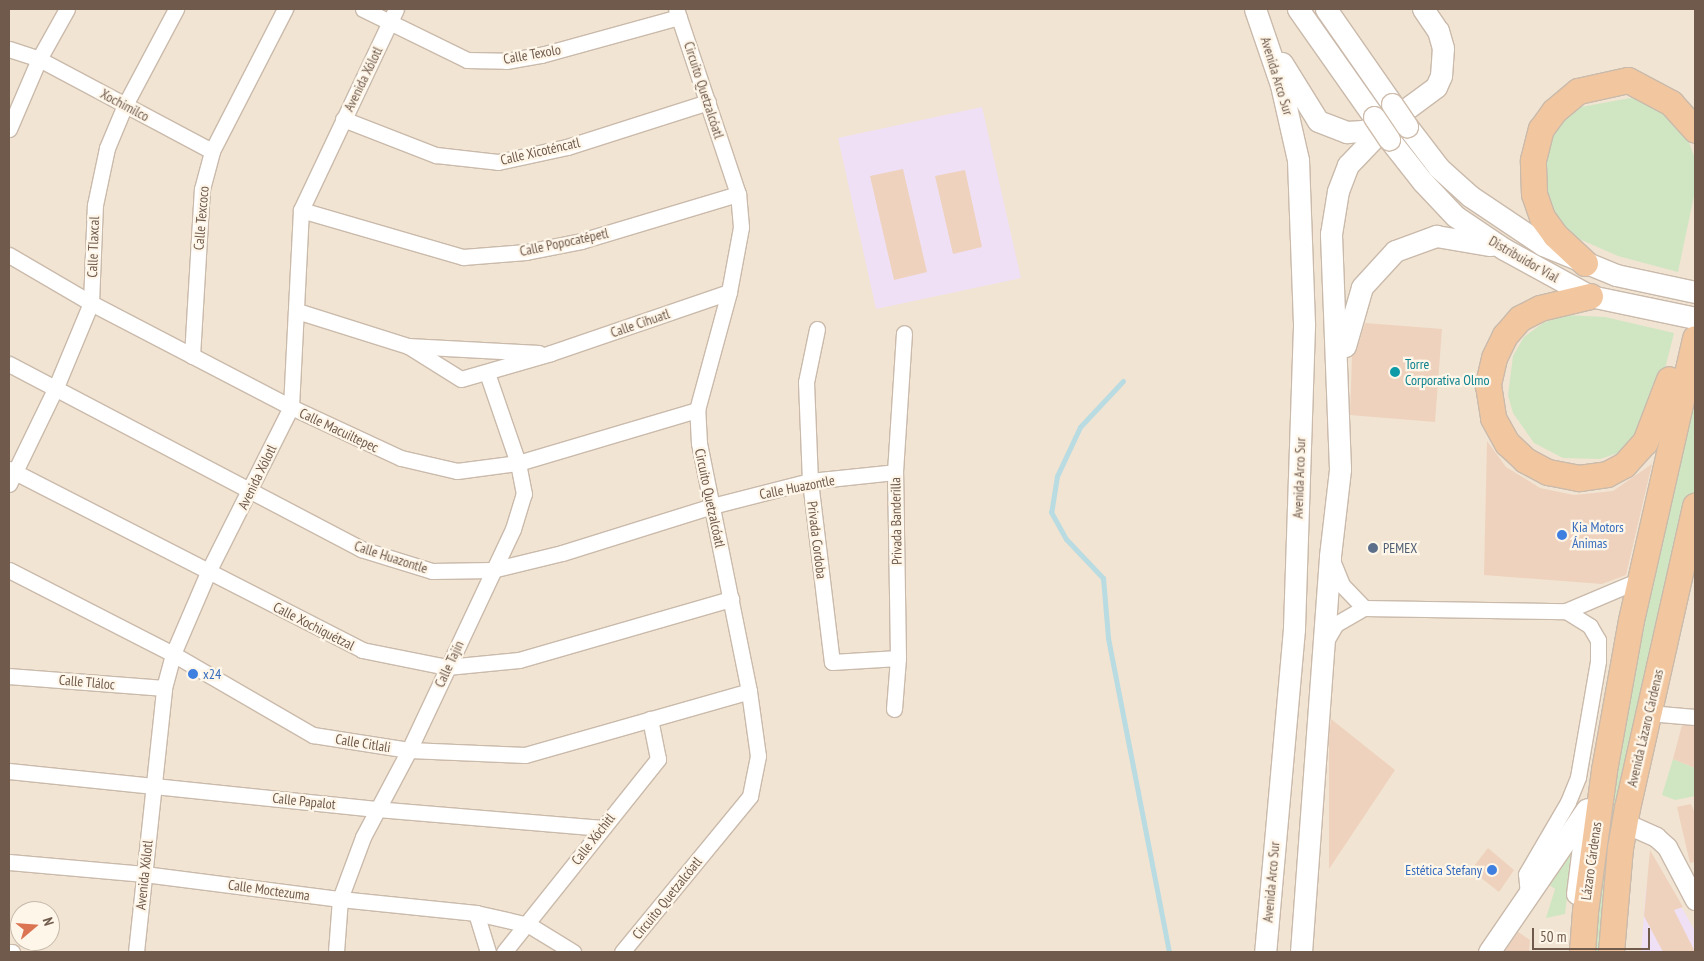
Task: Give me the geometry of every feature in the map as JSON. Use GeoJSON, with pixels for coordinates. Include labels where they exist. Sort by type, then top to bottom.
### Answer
{"type":"FeatureCollection","features":[{"type":"Feature","properties":{"kind":"highway"},"geometry":{"type":"LineString","coordinates":[[1585,263],[1555,235],[1542,217],[1534,194],[1533,160],[1541,130],[1554,111],[1578,90],[1628,80],[1671,103],[1695,130]]}},
{"type":"Feature","properties":{"kind":"highway"},"geometry":{"type":"LineString","coordinates":[[1590,296],[1560,301],[1520,318],[1505,335],[1494,358],[1488,385],[1493,418],[1507,443],[1525,460],[1548,472],[1579,478],[1607,474],[1624,466],[1645,442],[1673,368],[1690,347]]}},
{"type":"Feature","properties":{"kind":"highway","name":"Lázaro Cárdenas"},"geometry":{"type":"LineString","coordinates":[[1582,952],[1584,911],[1604,770],[1631,620],[1690,347]]}},
{"type":"Feature","properties":{"kind":"highway","name":"Avenida Lázaro Cárdenas"},"geometry":{"type":"LineString","coordinates":[[1611,952],[1620,848],[1634,773],[1695,506]]}},
{"type":"Feature","properties":{"kind":"main road"},"geometry":{"type":"LineString","coordinates":[[1298,9],[1391,121],[1470,196],[1528,236],[1585,263],[1616,275],[1686,290]]}},
{"type":"Feature","properties":{"kind":"main road"},"geometry":{"type":"LineString","coordinates":[[1326,9],[1391,121]]}},
{"type":"Feature","properties":{"kind":"main road"},"geometry":{"type":"LineString","coordinates":[[1301,952],[1330,556],[1340,469],[1339,398],[1331,234],[1338,191],[1348,165],[1391,121],[1436,87],[1441,76],[1443,48],[1438,31],[1423,9]]}},
{"type":"Feature","properties":{"kind":"main road"},"geometry":{"type":"LineString","coordinates":[[1259,18],[1318,121],[1347,132],[1364,131],[1391,121]]}},
{"type":"Feature","properties":{"kind":"main road","name":"Avenida Arco Sur"},"geometry":{"type":"LineString","coordinates":[[1259,18],[1292,124],[1298,160],[1304,326],[1294,629],[1265,952]]}},
{"type":"Feature","properties":{"kind":"main road","name":"Distribuidor Vial"},"geometry":{"type":"LineString","coordinates":[[1391,121],[1423,182],[1456,216],[1504,249],[1590,296],[1695,318]]}},
{"type":"Feature","properties":{"kind":"main road"},"geometry":{"type":"LineString","coordinates":[[1339,398],[1348,325],[1362,287],[1379,265],[1395,251],[1436,236],[1465,239],[1504,249]]}},
{"type":"Feature","properties":{"kind":"main road"},"geometry":{"type":"LineString","coordinates":[[1489,952],[1587,809]]}},
{"type":"Feature","properties":{"kind":"street"},"geometry":{"type":"LineString","coordinates":[[9,129],[39,59],[67,9]]}},
{"type":"Feature","properties":{"kind":"street","name":"Calle Tlaxcal"},"geometry":{"type":"LineString","coordinates":[[11,475],[56,387],[91,303],[94,205],[108,148],[125,105],[176,9]]}},
{"type":"Feature","properties":{"kind":"street","name":"Calle Texcoco"},"geometry":{"type":"LineString","coordinates":[[192,356],[202,189],[212,151],[285,9]]}},
{"type":"Feature","properties":{"kind":"street","name":"Calle Texolo"},"geometry":{"type":"LineString","coordinates":[[363,9],[393,16],[467,60],[506,61],[541,55],[678,13]]}},
{"type":"Feature","properties":{"kind":"street","name":"Circuito Quetzalcóatl"},"geometry":{"type":"LineString","coordinates":[[622,952],[750,796],[758,756],[750,691],[699,443],[697,410],[729,292],[741,227],[738,194],[678,13]]}},
{"type":"Feature","properties":{"kind":"street","name":"Avenida Xólotl"},"geometry":{"type":"LineString","coordinates":[[136,952],[164,688],[173,654],[209,570],[252,490],[291,408],[301,210],[393,16]]}},
{"type":"Feature","properties":{"kind":"street","name":"Xochimilco"},"geometry":{"type":"LineString","coordinates":[[9,49],[39,59],[212,151]]}},
{"type":"Feature","properties":{"kind":"street","name":"Calle Xicoténcatl"},"geometry":{"type":"LineString","coordinates":[[343,119],[436,155],[498,162],[566,147],[708,102]]}},
{"type":"Feature","properties":{"kind":"street","name":"Calle Popocatépetl"},"geometry":{"type":"LineString","coordinates":[[301,210],[463,257],[526,252],[581,241],[738,194]]}},
{"type":"Feature","properties":{"kind":"street","name":"Calle Macuiltepec"},"geometry":{"type":"LineString","coordinates":[[9,255],[91,303],[291,408],[401,458],[457,471],[518,464],[697,410]]}},
{"type":"Feature","properties":{"kind":"street","name":"Calle Cihuatl"},"geometry":{"type":"LineString","coordinates":[[408,346],[461,379],[487,374],[551,354],[729,292]]}},
{"type":"Feature","properties":{"kind":"street","name":"Calle Cihuatl"},"geometry":{"type":"LineString","coordinates":[[297,311],[408,346],[551,354]]}},
{"type":"Feature","properties":{"kind":"street","name":"Privada Cordoba"},"geometry":{"type":"LineString","coordinates":[[817,329],[806,382],[810,482],[832,662],[895,659]]}},
{"type":"Feature","properties":{"kind":"street","name":"Privada Banderilla"},"geometry":{"type":"LineString","coordinates":[[894,709],[895,472],[904,333]]}},
{"type":"Feature","properties":{"kind":"street"},"geometry":{"type":"LineString","coordinates":[[1571,952],[1579,854],[1630,584],[1690,347]]}},
{"type":"Feature","properties":{"kind":"street","name":"Calle Huazontle"},"geometry":{"type":"LineString","coordinates":[[9,364],[252,490],[361,549],[432,571],[492,570],[562,553],[712,506],[810,482],[895,472]]}},
{"type":"Feature","properties":{"kind":"street","name":"Calle Tajín"},"geometry":{"type":"LineString","coordinates":[[336,952],[340,899],[376,809],[409,750],[492,570],[513,529],[524,494],[518,464],[487,374]]}},
{"type":"Feature","properties":{"kind":"street","name":"Calle Xochiquétzal"},"geometry":{"type":"LineString","coordinates":[[11,475],[209,570],[362,650],[447,667],[520,660],[731,599]]}},
{"type":"Feature","properties":{"kind":"street"},"geometry":{"type":"LineString","coordinates":[[1330,556],[1342,585],[1364,608]]}},
{"type":"Feature","properties":{"kind":"street","name":"Calle Citlali"},"geometry":{"type":"LineString","coordinates":[[9,570],[173,654],[313,735],[409,750],[525,755],[750,691]]}},
{"type":"Feature","properties":{"kind":"street"},"geometry":{"type":"LineString","coordinates":[[1325,643],[1336,624],[1364,608],[1566,611],[1630,584]]}},
{"type":"Feature","properties":{"kind":"street"},"geometry":{"type":"LineString","coordinates":[[1528,895],[1526,874],[1568,802],[1578,777],[1598,662],[1598,640],[1590,626],[1566,611]]}},
{"type":"Feature","properties":{"kind":"street"},"geometry":{"type":"LineString","coordinates":[[1619,952],[1627,860],[1660,714],[1668,664],[1664,643]]}},
{"type":"Feature","properties":{"kind":"street","name":"Calle Tláloc"},"geometry":{"type":"LineString","coordinates":[[9,676],[164,688]]}},
{"type":"Feature","properties":{"kind":"street"},"geometry":{"type":"LineString","coordinates":[[1660,714],[1695,717]]}},
{"type":"Feature","properties":{"kind":"street","name":"Calle Xóchitl"},"geometry":{"type":"LineString","coordinates":[[504,952],[529,925],[600,828],[658,759],[650,719]]}},
{"type":"Feature","properties":{"kind":"street","name":"Calle Papalot"},"geometry":{"type":"LineString","coordinates":[[9,771],[376,809],[600,828]]}},
{"type":"Feature","properties":{"kind":"street"},"geometry":{"type":"LineString","coordinates":[[1634,827],[1656,837],[1667,847],[1690,880],[1695,900]]}},
{"type":"Feature","properties":{"kind":"street","name":"Calle Moctezuma"},"geometry":{"type":"LineString","coordinates":[[9,862],[144,874],[340,899],[476,913],[529,925],[573,952]]}},
{"type":"Feature","properties":{"kind":"street"},"geometry":{"type":"LineString","coordinates":[[476,913],[488,952]]}},
{"type":"Feature","properties":{"kind":"shaded area"},"geometry":{"type":"Polygon","coordinates":[[[9,9],[1695,9],[1695,952],[9,952],[9,9]]]}},
{"type":"Feature","properties":{"kind":"shaded area"},"geometry":{"type":"Polygon","coordinates":[[[982,107],[1021,278],[876,309],[838,138],[982,107]]]}},
{"type":"Feature","properties":{"kind":"shaded area"},"geometry":{"type":"Polygon","coordinates":[[[1668,883],[1695,931],[1695,952],[1641,952],[1646,889],[1668,883]]]}},
{"type":"Feature","properties":{"kind":"green space"},"geometry":{"type":"Polygon","coordinates":[[[1630,98],[1651,103],[1685,131],[1695,159],[1695,191],[1678,272],[1618,256],[1577,238],[1555,217],[1545,195],[1543,169],[1548,146],[1562,122],[1581,107],[1630,98]]]}},
{"type":"Feature","properties":{"kind":"green space"},"geometry":{"type":"Polygon","coordinates":[[[1564,315],[1605,317],[1674,333],[1652,420],[1618,453],[1600,459],[1563,458],[1534,443],[1513,413],[1508,395],[1513,356],[1524,337],[1543,323],[1564,315]]]}},
{"type":"Feature","properties":{"kind":"green space"},"geometry":{"type":"Polygon","coordinates":[[[1695,361],[1695,507],[1601,952],[1589,952],[1589,827],[1695,361]]]}},
{"type":"Feature","properties":{"kind":"green space"},"geometry":{"type":"Polygon","coordinates":[[[1673,759],[1695,768],[1695,796],[1675,800],[1662,795],[1673,759]]]}},
{"type":"Feature","properties":{"kind":"green space"},"geometry":{"type":"Polygon","coordinates":[[[1575,836],[1565,914],[1546,918],[1555,889],[1539,878],[1575,836]]]}},
{"type":"Feature","properties":{"kind":"building"},"geometry":{"type":"Polygon","coordinates":[[[903,169],[927,272],[894,280],[870,176],[903,169]]]}},
{"type":"Feature","properties":{"kind":"building"},"geometry":{"type":"Polygon","coordinates":[[[965,170],[982,247],[953,254],[935,176],[965,170]]]}},
{"type":"Feature","properties":{"kind":"building","name":"Torre Corporativa Olmo"},"geometry":{"type":"Polygon","coordinates":[[[1365,323],[1442,329],[1435,422],[1350,415],[1352,356],[1357,349],[1365,323]]]}},
{"type":"Feature","properties":{"kind":"building","name":"Kia Motors Ánimas"},"geometry":{"type":"Polygon","coordinates":[[[1487,441],[1506,467],[1540,488],[1574,495],[1613,491],[1652,464],[1626,575],[1602,584],[1484,575],[1487,441]]]}},
{"type":"Feature","properties":{"kind":"building"},"geometry":{"type":"Polygon","coordinates":[[[1331,719],[1395,770],[1329,869],[1329,736],[1331,719]]]}},
{"type":"Feature","properties":{"kind":"building"},"geometry":{"type":"Polygon","coordinates":[[[1682,725],[1695,726],[1695,768],[1673,759],[1682,725]]]}},
{"type":"Feature","properties":{"kind":"building"},"geometry":{"type":"Polygon","coordinates":[[[1691,804],[1695,814],[1695,862],[1690,863],[1677,807],[1691,804]]]}},
{"type":"Feature","properties":{"kind":"building","name":"Estética Stefany"},"geometry":{"type":"Polygon","coordinates":[[[1488,848],[1514,870],[1499,892],[1471,870],[1488,848]]]}},
{"type":"Feature","properties":{"kind":"building"},"geometry":{"type":"Polygon","coordinates":[[[1650,850],[1683,907],[1674,910],[1695,952],[1663,952],[1644,916],[1650,850]]]}},
{"type":"Feature","properties":{"kind":"building"},"geometry":{"type":"Polygon","coordinates":[[[1518,932],[1530,940],[1529,952],[1504,952],[1518,932]]]}},
{"type":"Feature","properties":{"kind":"waterway"},"geometry":{"type":"LineString","coordinates":[[1123,381],[1080,427],[1057,476],[1051,512],[1066,539],[1103,578],[1108,638],[1169,952]]}},
{"type":"Feature","properties":{"kind":"place","name":"Torre Corporativa Olmo"},"geometry":{"type":"Point","coordinates":[1395,372]}},
{"type":"Feature","properties":{"kind":"place","name":"Kia Motors Ánimas"},"geometry":{"type":"Point","coordinates":[1562,535]}},
{"type":"Feature","properties":{"kind":"place","name":"PEMEX"},"geometry":{"type":"Point","coordinates":[1373,548]}},
{"type":"Feature","properties":{"kind":"place","name":"x24"},"geometry":{"type":"Point","coordinates":[193,674]}},
{"type":"Feature","properties":{"kind":"place","name":"Estética Stefany"},"geometry":{"type":"Point","coordinates":[1492,870]}}]}
